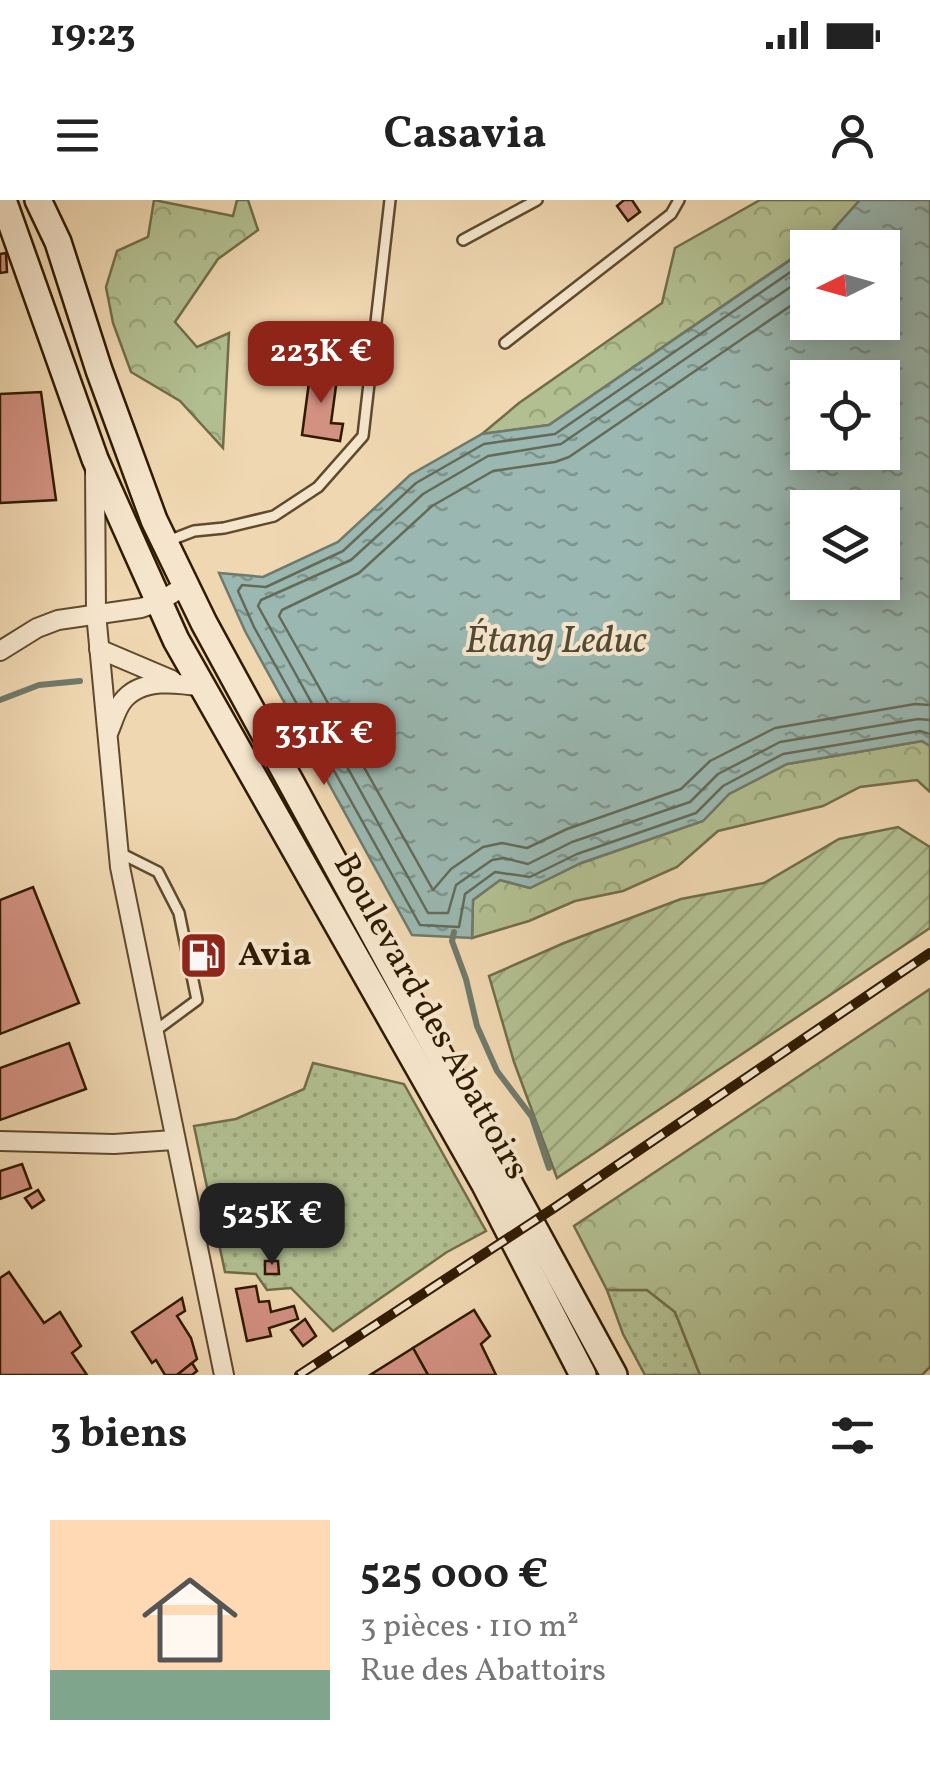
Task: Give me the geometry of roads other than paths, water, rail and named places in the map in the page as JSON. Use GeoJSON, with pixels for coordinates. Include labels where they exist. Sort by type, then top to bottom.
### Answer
{"type":"FeatureCollection","features":[{"type":"Feature","properties":{"kind":"street","name":"Boulevard des Abattoirs"},"geometry":{"type":"LineString","coordinates":[[3,200],[95,459],[176,640],[484,1183],[583,1375]]}},
{"type":"Feature","properties":{"kind":"street","name":"Boulevard des Abattoirs"},"geometry":{"type":"LineString","coordinates":[[38,200],[58,242],[99,370],[165,542],[186,586],[614,1375]]}},
{"type":"Feature","properties":{"kind":"street"},"geometry":{"type":"LineString","coordinates":[[95,459],[96,613],[119,853],[224,1375]]}},
{"type":"Feature","properties":{"kind":"street"},"geometry":{"type":"LineString","coordinates":[[0,651],[37,628],[68,617],[125,612],[159,602],[186,586]]}},
{"type":"Feature","properties":{"kind":"street"},"geometry":{"type":"LineString","coordinates":[[99,649],[178,682],[204,687]]}},
{"type":"Feature","properties":{"kind":"street"},"geometry":{"type":"LineString","coordinates":[[107,736],[123,700],[144,686],[178,682]]}},
{"type":"Feature","properties":{"kind":"street"},"geometry":{"type":"LineString","coordinates":[[0,1141],[114,1144],[174,1140]]}},
{"type":"Feature","properties":{"kind":"lane"},"geometry":{"type":"LineString","coordinates":[[165,542],[194,531],[274,516],[318,487],[363,436],[390,200]]}},
{"type":"Feature","properties":{"kind":"lane"},"geometry":{"type":"LineString","coordinates":[[463,240],[537,200]]}},
{"type":"Feature","properties":{"kind":"lane"},"geometry":{"type":"LineString","coordinates":[[505,343],[670,214],[679,200]]}},
{"type":"Feature","properties":{"kind":"lane"},"geometry":{"type":"LineString","coordinates":[[119,853],[158,872],[179,913],[197,1000],[153,1033]]}},
{"type":"Feature","properties":{"kind":"water","name":"Étang Leduc"},"geometry":{"type":"Polygon","coordinates":[[[860,200],[930,200],[930,746],[922,741],[787,764],[729,794],[703,821],[581,863],[530,888],[500,880],[473,900],[472,938],[412,935],[245,631],[219,573],[263,577],[338,542],[410,475],[482,434],[549,425],[790,260],[790,340],[900,340],[900,230],[833,230],[860,200]]]}},
{"type":"Feature","properties":{"kind":"waterway"},"geometry":{"type":"LineString","coordinates":[[0,700],[39,685],[80,681]]}},
{"type":"Feature","properties":{"kind":"waterway"},"geometry":{"type":"LineString","coordinates":[[454,932],[452,941],[477,1026],[497,1071],[532,1117],[549,1168]]}},
{"type":"Feature","properties":{"kind":"railway"},"geometry":{"type":"LineString","coordinates":[[299,1375],[930,953]]}},
{"type":"Feature","properties":{"kind":"place","name":"Avia"},"geometry":{"type":"Point","coordinates":[203,956]}}]}
